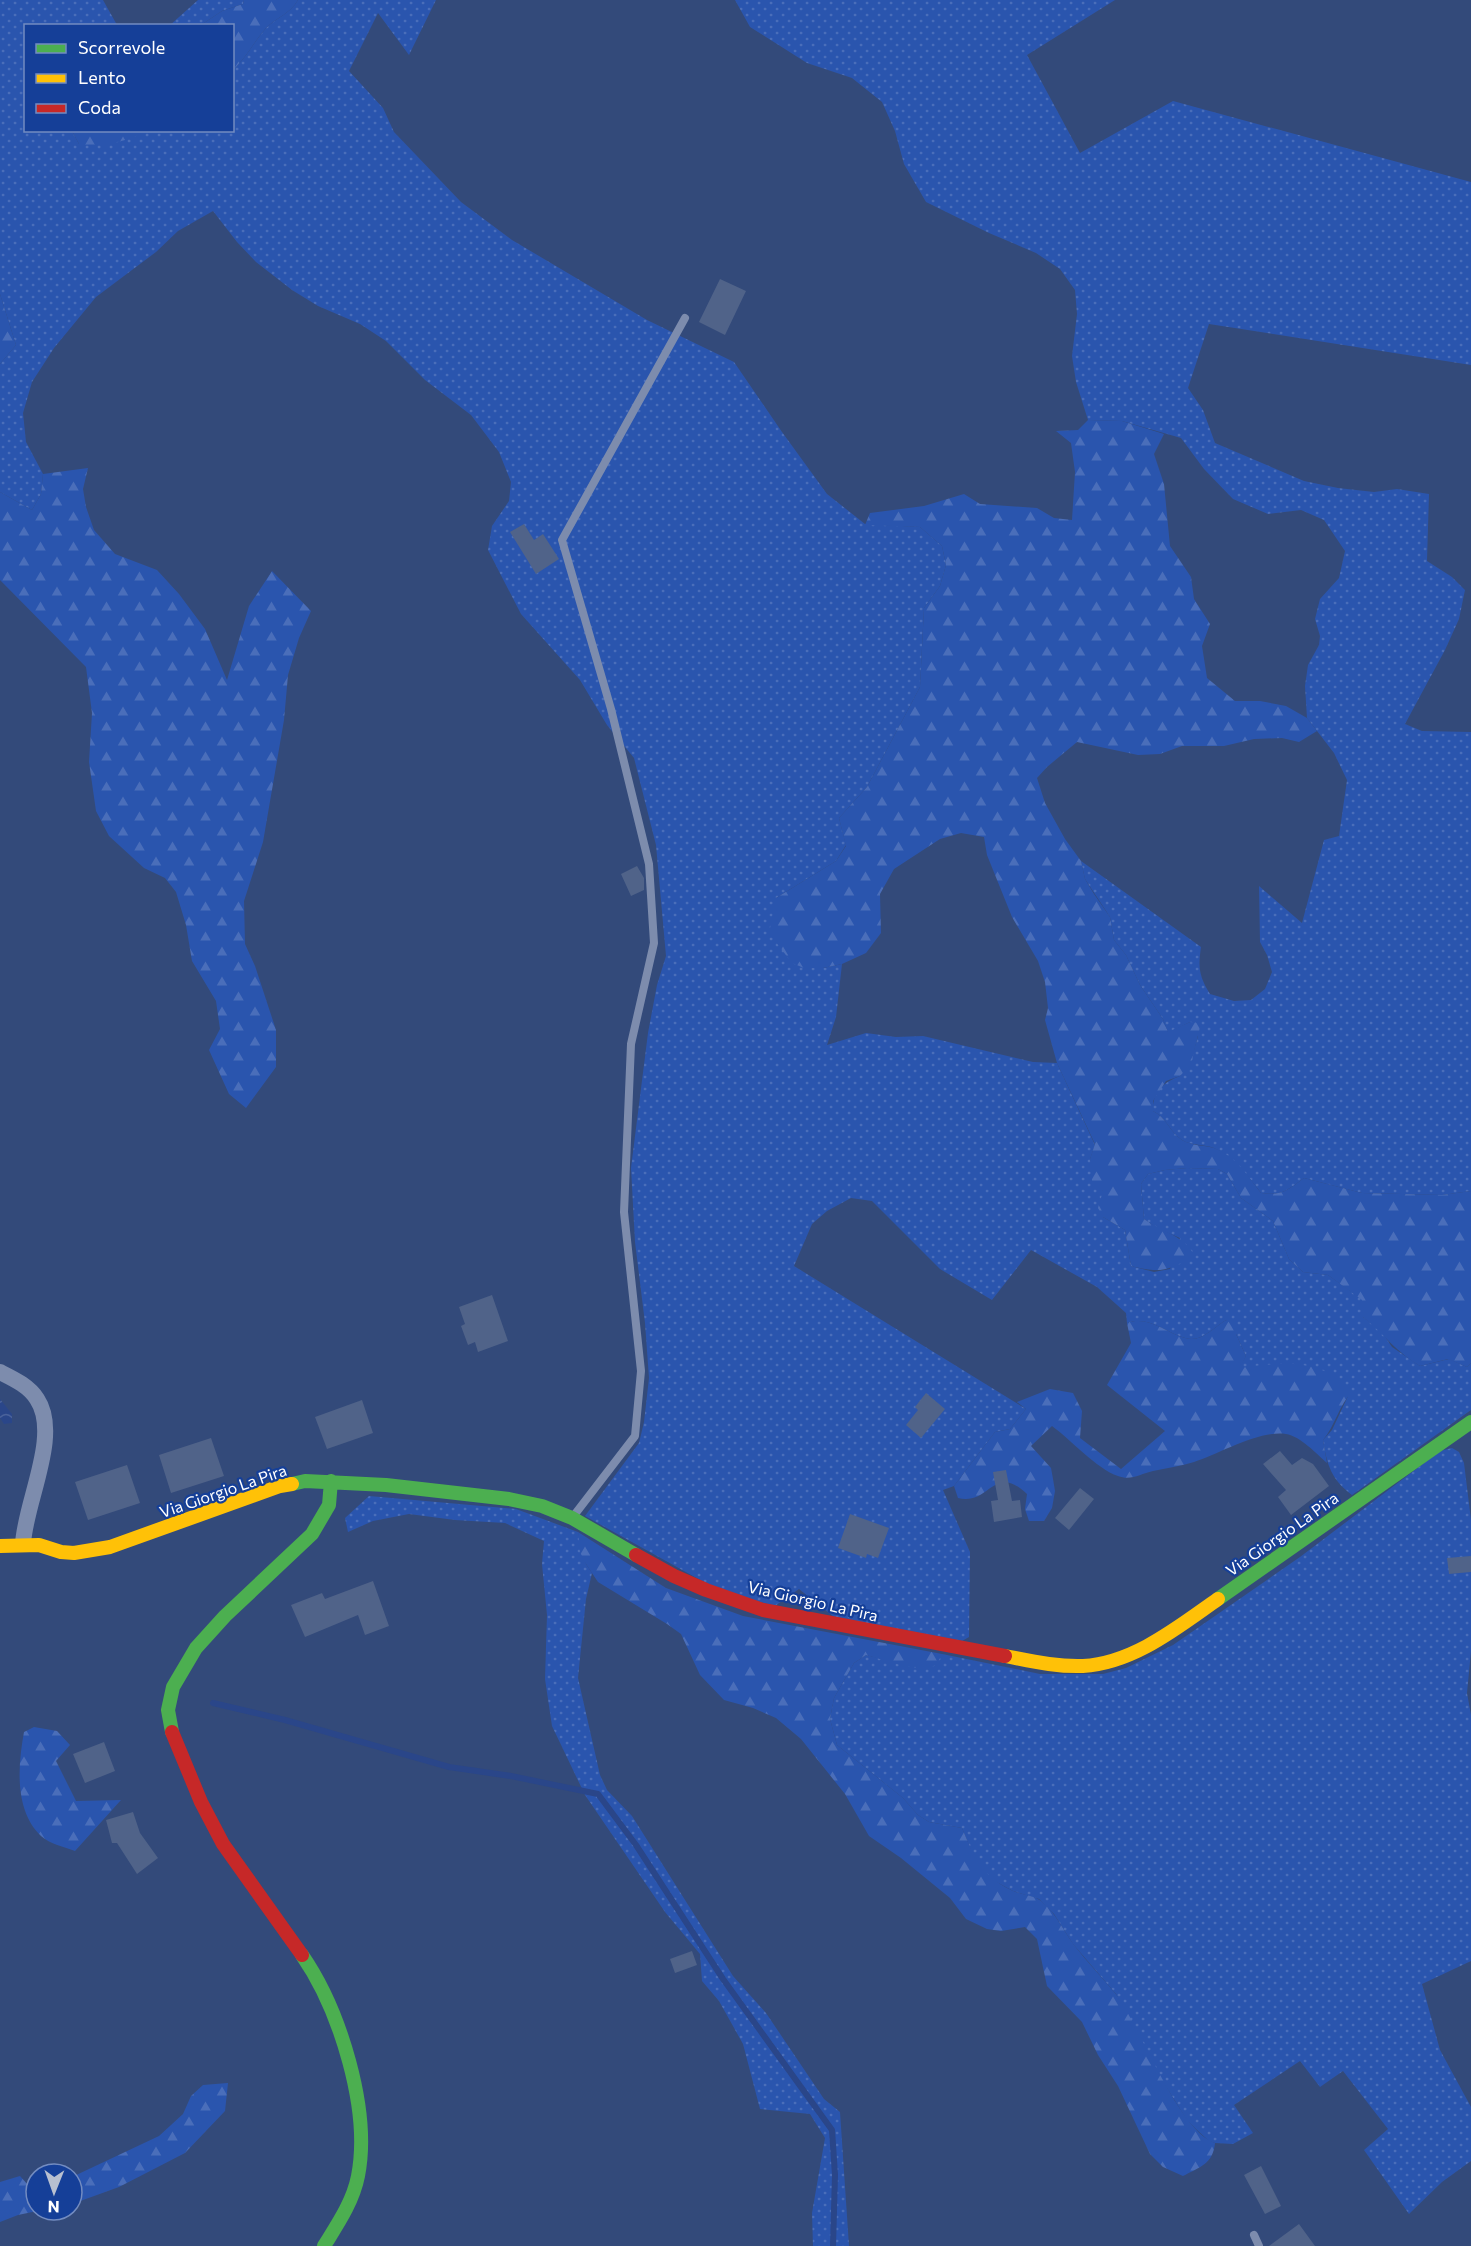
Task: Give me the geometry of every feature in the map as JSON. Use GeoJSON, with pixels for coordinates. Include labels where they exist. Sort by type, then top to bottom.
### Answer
{"type":"FeatureCollection","features":[{"type":"Feature","properties":{"kind":"street"},"geometry":{"type":"LineString","coordinates":[[0,1372],[20,1382],[38,1399],[46,1422],[46,1442],[24,1527],[23,1544]]}},
{"type":"Feature","properties":{"kind":"street","name":"Via Giorgio La Pira"},"geometry":{"type":"LineString","coordinates":[[0,1546],[39,1545],[61,1552],[74,1553],[99,1550],[130,1541],[280,1485],[305,1481],[331,1481],[509,1499],[542,1506],[572,1518],[674,1576],[763,1610],[1047,1664],[1082,1667],[1121,1660],[1178,1628],[1471,1422]]}},
{"type":"Feature","properties":{"kind":"street"},"geometry":{"type":"LineString","coordinates":[[324,2246],[343,2216],[358,2178],[361,2130],[351,2068],[337,2020],[317,1977],[223,1845],[201,1802],[173,1736],[168,1710],[173,1687],[196,1648],[225,1616],[312,1534],[329,1505],[331,1481]]}},
{"type":"Feature","properties":{"kind":"lane"},"geometry":{"type":"LineString","coordinates":[[572,1518],[635,1436],[641,1371],[624,1212],[625,1186],[631,1044],[654,943],[649,864],[611,709],[562,540],[685,318]]}},
{"type":"Feature","properties":{"kind":"lane"},"geometry":{"type":"LineString","coordinates":[[1254,2235],[1259,2246]]}},
{"type":"Feature","properties":{"kind":"green space"},"geometry":{"type":"Polygon","coordinates":[[[0,0],[103,0],[116,24],[24,24],[24,132],[73,132],[79,144],[117,141],[143,132],[234,132],[234,69],[266,28],[291,9],[298,0],[436,0],[409,55],[378,13],[349,71],[383,108],[394,132],[461,202],[512,240],[647,320],[734,362],[827,494],[865,524],[920,527],[942,546],[946,565],[940,586],[924,608],[920,687],[867,787],[839,818],[846,845],[836,861],[776,898],[823,968],[842,964],[836,1017],[827,1045],[866,1033],[896,1037],[923,1036],[1033,1062],[1057,1063],[1095,1145],[1090,1159],[1103,1191],[1103,1217],[1125,1230],[1131,1266],[1154,1272],[1170,1269],[1180,1238],[1159,1229],[1144,1219],[1141,1184],[1148,1174],[1187,1168],[1218,1169],[1227,1174],[1241,1198],[1273,1221],[1289,1259],[1303,1272],[1328,1275],[1363,1300],[1363,1317],[1382,1332],[1392,1347],[1420,1366],[1449,1359],[1467,1367],[1471,1363],[1471,1410],[1352,1495],[1339,1483],[1331,1471],[1323,1440],[1332,1430],[1349,1394],[1239,1368],[1246,1356],[1236,1334],[1226,1320],[1205,1335],[1192,1339],[1176,1335],[1153,1324],[1136,1321],[1127,1323],[1126,1313],[1097,1287],[1031,1250],[992,1300],[940,1269],[872,1201],[851,1198],[827,1211],[812,1224],[794,1266],[1026,1409],[1010,1429],[995,1432],[954,1486],[943,1490],[970,1552],[969,1637],[962,1641],[834,1617],[799,1589],[775,1606],[720,1591],[585,1516],[639,1443],[644,1422],[649,1378],[635,1242],[631,1168],[648,1033],[657,985],[666,956],[656,845],[634,758],[607,725],[580,680],[521,614],[488,550],[492,526],[509,501],[511,482],[499,452],[471,415],[425,380],[386,341],[360,324],[318,306],[292,290],[256,262],[213,211],[178,231],[156,252],[96,297],[54,348],[32,382],[23,413],[26,442],[43,474],[41,494],[32,510],[0,492],[0,364],[16,345],[0,294],[0,0]]]}},
{"type":"Feature","properties":{"kind":"green space"},"geometry":{"type":"Polygon","coordinates":[[[198,0],[244,0],[243,4],[222,11],[202,24],[171,24],[198,0]]]}},
{"type":"Feature","properties":{"kind":"green space"},"geometry":{"type":"Polygon","coordinates":[[[244,0],[298,0],[291,9],[266,28],[234,69],[234,24],[202,24],[222,11],[243,4],[244,0]]]}},
{"type":"Feature","properties":{"kind":"green space"},"geometry":{"type":"Polygon","coordinates":[[[735,0],[1115,0],[1027,55],[1080,153],[1173,101],[1471,182],[1471,365],[1209,324],[1188,388],[1203,410],[1215,443],[1304,481],[1374,492],[1397,489],[1429,494],[1427,561],[1452,577],[1465,590],[1459,619],[1405,724],[1422,731],[1471,732],[1471,1191],[1442,1195],[1362,1193],[1304,1178],[1284,1191],[1274,1194],[1261,1193],[1227,1156],[1214,1148],[1186,1142],[1178,1137],[1153,1111],[1153,1104],[1160,1089],[1169,1081],[1180,1076],[1194,1050],[1198,1036],[1190,1022],[1168,1033],[1163,1019],[1140,985],[1126,955],[1114,940],[1110,917],[1085,879],[1081,861],[1201,947],[1200,972],[1210,994],[1234,1001],[1251,1000],[1265,989],[1272,972],[1260,942],[1259,886],[1302,923],[1324,840],[1339,836],[1347,780],[1334,753],[1307,718],[1305,686],[1308,665],[1319,645],[1320,636],[1315,619],[1320,599],[1339,578],[1345,551],[1324,520],[1301,510],[1268,514],[1233,499],[1204,469],[1181,438],[1122,421],[1088,420],[1076,382],[1072,356],[1077,314],[1075,290],[1060,269],[1036,253],[926,202],[904,164],[895,131],[882,102],[852,78],[807,63],[750,27],[735,0]]]}},
{"type":"Feature","properties":{"kind":"green space"},"geometry":{"type":"Polygon","coordinates":[[[73,132],[144,132],[122,141],[79,144],[73,132]]]}},
{"type":"Feature","properties":{"kind":"green space"},"geometry":{"type":"Polygon","coordinates":[[[0,294],[16,345],[0,364],[0,294]]]}},
{"type":"Feature","properties":{"kind":"green space"},"geometry":{"type":"Polygon","coordinates":[[[1088,420],[1122,421],[1164,434],[1154,454],[1164,484],[1170,546],[1191,577],[1194,599],[1210,624],[1202,646],[1207,678],[1235,701],[1260,701],[1286,706],[1307,718],[1317,731],[1299,742],[1282,738],[1254,739],[1224,746],[1182,746],[1160,754],[1138,755],[1077,742],[1037,778],[1045,803],[1065,839],[1081,861],[1085,879],[1110,917],[1114,940],[1126,955],[1140,985],[1163,1019],[1168,1032],[1190,1022],[1201,1023],[1191,1064],[1180,1076],[1166,1081],[1153,1101],[1153,1111],[1182,1140],[1214,1148],[1229,1156],[1241,1167],[1261,1193],[1274,1194],[1284,1191],[1304,1178],[1362,1193],[1442,1195],[1471,1191],[1471,1363],[1467,1367],[1448,1359],[1420,1366],[1404,1355],[1363,1317],[1362,1300],[1328,1275],[1303,1272],[1289,1259],[1273,1221],[1241,1198],[1227,1174],[1218,1169],[1187,1168],[1148,1174],[1141,1184],[1144,1219],[1180,1239],[1195,1257],[1157,1270],[1131,1266],[1125,1230],[1103,1217],[1098,1208],[1103,1191],[1092,1181],[1090,1159],[1095,1144],[1057,1063],[1045,1020],[1048,1008],[1045,982],[1038,961],[1012,917],[987,855],[984,837],[961,833],[940,839],[894,869],[880,894],[881,933],[866,953],[842,964],[823,968],[804,968],[792,963],[769,933],[776,898],[836,861],[846,846],[839,818],[867,787],[920,687],[924,608],[940,586],[946,565],[942,546],[920,527],[865,525],[870,513],[924,506],[964,494],[980,504],[1037,508],[1054,518],[1072,520],[1075,472],[1071,443],[1056,431],[1078,430],[1088,420]]]}},
{"type":"Feature","properties":{"kind":"green space"},"geometry":{"type":"Polygon","coordinates":[[[88,468],[83,489],[94,530],[115,554],[157,570],[179,594],[205,629],[227,680],[249,606],[272,571],[311,611],[299,638],[288,675],[284,720],[263,842],[244,901],[245,944],[255,966],[276,1030],[276,1067],[246,1108],[229,1094],[209,1050],[220,1029],[216,1001],[192,961],[186,925],[176,892],[165,878],[144,868],[109,836],[96,811],[89,762],[92,713],[86,667],[0,580],[0,492],[32,510],[41,494],[43,474],[88,468]]]}},
{"type":"Feature","properties":{"kind":"green space"},"geometry":{"type":"Polygon","coordinates":[[[1226,1320],[1237,1327],[1236,1334],[1246,1356],[1240,1368],[1273,1364],[1309,1366],[1330,1374],[1352,1392],[1323,1440],[1327,1463],[1297,1438],[1286,1434],[1275,1434],[1252,1439],[1194,1462],[1123,1477],[1101,1467],[1052,1426],[1031,1446],[1051,1468],[1053,1479],[1055,1491],[1052,1508],[1044,1521],[1029,1521],[1025,1509],[1027,1494],[1016,1485],[1006,1482],[999,1483],[969,1499],[958,1498],[954,1486],[995,1432],[1010,1429],[1026,1409],[1017,1402],[1050,1389],[1073,1393],[1082,1411],[1080,1438],[1121,1469],[1165,1431],[1107,1385],[1131,1343],[1127,1323],[1136,1321],[1153,1324],[1176,1335],[1192,1339],[1205,1335],[1226,1320]]]}},
{"type":"Feature","properties":{"kind":"green space"},"geometry":{"type":"Polygon","coordinates":[[[1452,1448],[1459,1452],[1464,1463],[1471,1520],[1471,1651],[1467,1693],[1471,1715],[1471,1961],[1422,1984],[1440,2050],[1471,2107],[1471,2161],[1442,2182],[1409,2214],[1364,2150],[1388,2129],[1343,2071],[1320,2087],[1300,2061],[1234,2105],[1253,2133],[1233,2144],[1209,2141],[1187,2120],[1160,2077],[1116,1994],[1073,1944],[1054,1914],[1039,1899],[1013,1891],[991,1879],[975,1860],[962,1828],[929,1822],[918,1815],[903,1798],[837,1745],[830,1719],[834,1698],[854,1663],[866,1655],[911,1666],[942,1654],[1040,1674],[1103,1674],[1126,1668],[1173,1645],[1300,1557],[1440,1451],[1452,1448]]]}},
{"type":"Feature","properties":{"kind":"green space"},"geometry":{"type":"Polygon","coordinates":[[[369,1496],[516,1509],[578,1532],[586,1564],[592,1573],[586,1599],[578,1678],[600,1775],[607,1790],[632,1816],[733,1976],[766,2013],[824,2099],[840,2112],[849,2246],[813,2246],[812,2213],[825,2138],[810,2114],[760,2109],[743,2044],[719,2001],[702,1981],[700,1954],[665,1912],[585,1795],[552,1726],[545,1679],[547,1615],[542,1564],[544,1541],[505,1523],[409,1514],[373,1521],[348,1532],[345,1518],[369,1496]]]}},
{"type":"Feature","properties":{"kind":"green space"},"geometry":{"type":"Polygon","coordinates":[[[578,1532],[666,1588],[743,1616],[942,1654],[939,1661],[929,1668],[907,1666],[866,1655],[854,1663],[834,1698],[830,1719],[837,1745],[903,1798],[918,1815],[929,1822],[962,1828],[975,1857],[986,1872],[1001,1885],[1038,1899],[1051,1911],[1074,1945],[1115,1993],[1187,2119],[1201,2135],[1215,2143],[1212,2156],[1200,2167],[1183,2176],[1163,2167],[1150,2154],[1118,2086],[1098,2055],[1082,2022],[1047,1986],[1037,1939],[1025,1927],[1001,1931],[987,1929],[966,1919],[950,1898],[901,1858],[869,1836],[845,1794],[801,1739],[776,1718],[753,1708],[724,1700],[700,1675],[681,1634],[598,1582],[580,1552],[578,1532]]]}},
{"type":"Feature","properties":{"kind":"green space"},"geometry":{"type":"Polygon","coordinates":[[[34,1727],[57,1731],[70,1745],[56,1761],[76,1801],[121,1800],[75,1851],[41,1836],[26,1813],[20,1787],[20,1759],[24,1732],[34,1727]]]}},
{"type":"Feature","properties":{"kind":"green space"},"geometry":{"type":"Polygon","coordinates":[[[228,2083],[225,2111],[185,2153],[119,2187],[84,2200],[84,2171],[159,2136],[183,2114],[191,2096],[203,2085],[228,2083]]]}},
{"type":"Feature","properties":{"kind":"green space"},"geometry":{"type":"Polygon","coordinates":[[[20,2176],[24,2180],[24,2214],[0,2222],[0,2182],[20,2176]]]}},
{"type":"Feature","properties":{"kind":"water"},"geometry":{"type":"Polygon","coordinates":[[[0,1399],[12,1414],[12,1423],[4,1424],[0,1418],[0,1399]]]}},
{"type":"Feature","properties":{"kind":"building"},"geometry":{"type":"Polygon","coordinates":[[[720,279],[746,291],[725,335],[699,322],[720,279]]]}},
{"type":"Feature","properties":{"kind":"building"},"geometry":{"type":"Polygon","coordinates":[[[524,524],[534,540],[543,534],[559,559],[536,574],[510,532],[524,524]]]}},
{"type":"Feature","properties":{"kind":"building"},"geometry":{"type":"Polygon","coordinates":[[[637,866],[644,878],[644,890],[631,896],[621,874],[637,866]]]}},
{"type":"Feature","properties":{"kind":"building"},"geometry":{"type":"Polygon","coordinates":[[[492,1295],[508,1341],[478,1352],[475,1342],[468,1345],[461,1326],[465,1324],[459,1307],[492,1295]]]}},
{"type":"Feature","properties":{"kind":"building"},"geometry":{"type":"Polygon","coordinates":[[[926,1393],[945,1409],[921,1438],[906,1425],[918,1410],[915,1407],[926,1393]]]}},
{"type":"Feature","properties":{"kind":"building"},"geometry":{"type":"Polygon","coordinates":[[[362,1400],[373,1433],[327,1449],[315,1417],[362,1400]]]}},
{"type":"Feature","properties":{"kind":"building"},"geometry":{"type":"Polygon","coordinates":[[[211,1438],[224,1476],[171,1493],[159,1455],[211,1438]]]}},
{"type":"Feature","properties":{"kind":"building"},"geometry":{"type":"Polygon","coordinates":[[[1280,1451],[1292,1465],[1302,1458],[1313,1464],[1329,1486],[1291,1515],[1278,1497],[1286,1490],[1263,1464],[1280,1451]]]}},
{"type":"Feature","properties":{"kind":"building"},"geometry":{"type":"Polygon","coordinates":[[[127,1465],[140,1503],[88,1520],[75,1482],[127,1465]]]}},
{"type":"Feature","properties":{"kind":"building"},"geometry":{"type":"Polygon","coordinates":[[[1006,1470],[1012,1501],[1020,1500],[1022,1517],[994,1522],[991,1501],[998,1500],[993,1472],[1006,1470]]]}},
{"type":"Feature","properties":{"kind":"building"},"geometry":{"type":"Polygon","coordinates":[[[1080,1488],[1094,1499],[1069,1530],[1055,1518],[1080,1488]]]}},
{"type":"Feature","properties":{"kind":"building"},"geometry":{"type":"Polygon","coordinates":[[[850,1514],[889,1528],[878,1558],[867,1554],[866,1558],[838,1548],[850,1514]]]}},
{"type":"Feature","properties":{"kind":"building"},"geometry":{"type":"Polygon","coordinates":[[[1471,1556],[1471,1572],[1449,1574],[1447,1558],[1471,1556]]]}},
{"type":"Feature","properties":{"kind":"building"},"geometry":{"type":"Polygon","coordinates":[[[373,1581],[389,1626],[365,1635],[358,1615],[305,1637],[291,1605],[322,1593],[325,1599],[373,1581]]]}},
{"type":"Feature","properties":{"kind":"building"},"geometry":{"type":"Polygon","coordinates":[[[104,1742],[115,1771],[85,1783],[73,1754],[104,1742]]]}},
{"type":"Feature","properties":{"kind":"building"},"geometry":{"type":"Polygon","coordinates":[[[133,1812],[140,1833],[158,1858],[137,1874],[117,1843],[112,1843],[106,1820],[133,1812]]]}},
{"type":"Feature","properties":{"kind":"building"},"geometry":{"type":"Polygon","coordinates":[[[692,1951],[697,1965],[675,1973],[670,1959],[692,1951]]]}},
{"type":"Feature","properties":{"kind":"building"},"geometry":{"type":"Polygon","coordinates":[[[1261,2166],[1281,2206],[1265,2214],[1244,2175],[1261,2166]]]}},
{"type":"Feature","properties":{"kind":"building"},"geometry":{"type":"Polygon","coordinates":[[[1299,2224],[1315,2246],[1269,2246],[1299,2224]]]}},
{"type":"Feature","properties":{"kind":"waterway"},"geometry":{"type":"LineString","coordinates":[[213,1703],[285,1720],[449,1767],[511,1776],[598,1794],[636,1845],[723,1979],[832,2130],[835,2175],[833,2246]]}},
{"type":"Feature","properties":{"kind":"traffic: fast"},"geometry":{"type":"LineString","coordinates":[[1218,1599],[1471,1422]]}},
{"type":"Feature","properties":{"kind":"traffic: fast"},"geometry":{"type":"LineString","coordinates":[[292,1484],[305,1481],[386,1485],[509,1499],[542,1506],[572,1518],[636,1555]]}},
{"type":"Feature","properties":{"kind":"traffic: fast"},"geometry":{"type":"LineString","coordinates":[[172,1732],[168,1710],[173,1687],[196,1648],[225,1616],[312,1534],[329,1505],[331,1481]]}},
{"type":"Feature","properties":{"kind":"traffic: fast"},"geometry":{"type":"LineString","coordinates":[[302,1955],[329,2003],[340,2032],[356,2092],[360,2121],[361,2150],[356,2186],[344,2213],[324,2246]]}},
{"type":"Feature","properties":{"kind":"traffic: slow"},"geometry":{"type":"LineString","coordinates":[[0,1546],[39,1545],[61,1552],[74,1553],[110,1547],[280,1486],[292,1484]]}},
{"type":"Feature","properties":{"kind":"traffic: slow"},"geometry":{"type":"LineString","coordinates":[[1005,1656],[1064,1666],[1102,1663],[1138,1651],[1155,1642],[1218,1599]]}},
{"type":"Feature","properties":{"kind":"traffic: jam"},"geometry":{"type":"LineString","coordinates":[[636,1555],[706,1590],[763,1610],[1005,1656]]}},
{"type":"Feature","properties":{"kind":"traffic: jam"},"geometry":{"type":"LineString","coordinates":[[172,1732],[201,1802],[223,1844],[302,1955]]}}]}
